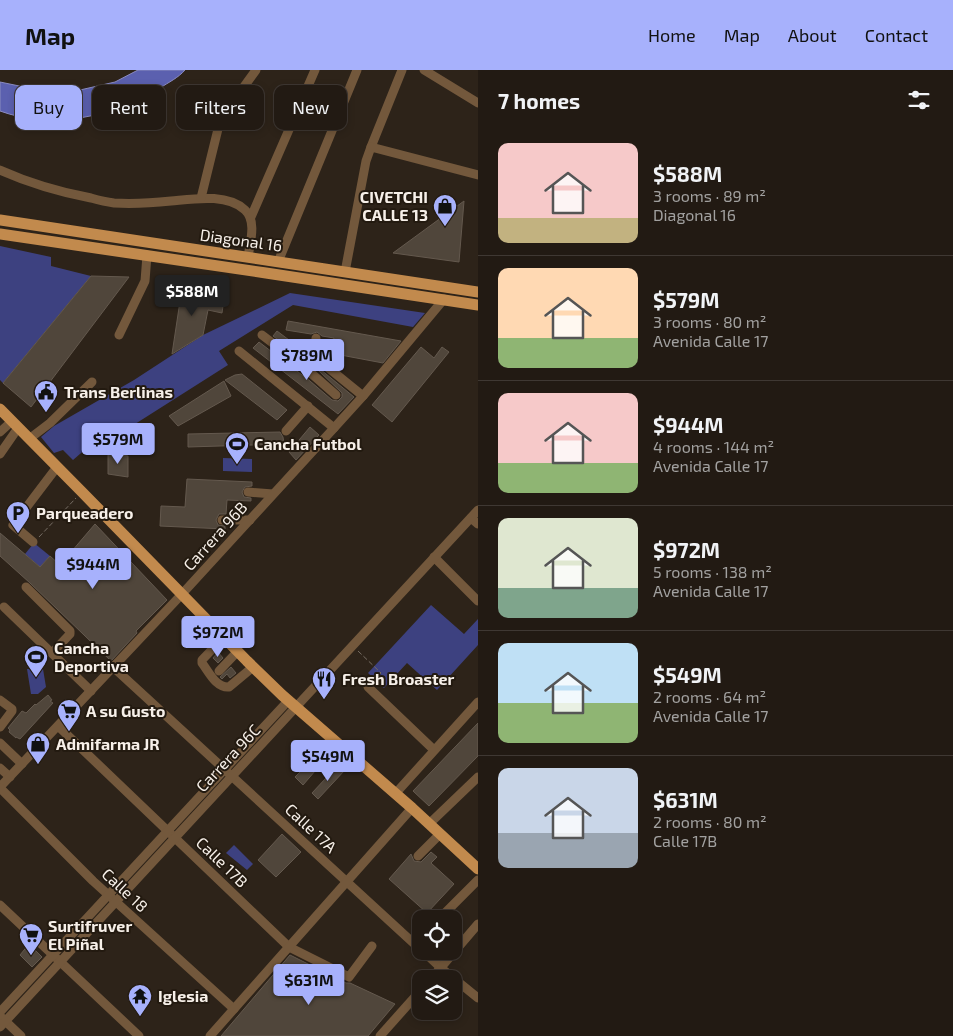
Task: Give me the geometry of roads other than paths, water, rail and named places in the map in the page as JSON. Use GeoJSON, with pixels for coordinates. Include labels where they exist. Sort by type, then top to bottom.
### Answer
{"type":"FeatureCollection","features":[{"type":"Feature","properties":{"kind":"main road","name":"Diagonal 16"},"geometry":{"type":"LineString","coordinates":[[0,220],[478,292]]}},
{"type":"Feature","properties":{"kind":"main road","name":"Diagonal 16"},"geometry":{"type":"LineString","coordinates":[[0,234],[478,305]]}},
{"type":"Feature","properties":{"kind":"main road"},"geometry":{"type":"LineString","coordinates":[[0,409],[253,667],[478,869]]}},
{"type":"Feature","properties":{"kind":"street"},"geometry":{"type":"LineString","coordinates":[[201,198],[218,129],[230,106],[256,70]]}},
{"type":"Feature","properties":{"kind":"street"},"geometry":{"type":"LineString","coordinates":[[248,257],[251,217],[315,70]]}},
{"type":"Feature","properties":{"kind":"street"},"geometry":{"type":"LineString","coordinates":[[278,262],[357,70]]}},
{"type":"Feature","properties":{"kind":"street"},"geometry":{"type":"LineString","coordinates":[[345,272],[366,161],[402,70]]}},
{"type":"Feature","properties":{"kind":"street"},"geometry":{"type":"LineString","coordinates":[[424,70],[478,103]]}},
{"type":"Feature","properties":{"kind":"street"},"geometry":{"type":"LineString","coordinates":[[371,147],[478,175]]}},
{"type":"Feature","properties":{"kind":"street"},"geometry":{"type":"LineString","coordinates":[[0,170],[25,181],[113,203],[140,203],[201,198],[220,199],[244,209],[251,217]]}},
{"type":"Feature","properties":{"kind":"street"},"geometry":{"type":"LineString","coordinates":[[119,335],[145,281],[147,255]]}},
{"type":"Feature","properties":{"kind":"street","name":"Carrera 96B"},"geometry":{"type":"LineString","coordinates":[[0,788],[334,428],[444,299]]}},
{"type":"Feature","properties":{"kind":"street"},"geometry":{"type":"LineString","coordinates":[[262,335],[304,367],[336,395]]}},
{"type":"Feature","properties":{"kind":"street"},"geometry":{"type":"LineString","coordinates":[[304,367],[315,357],[316,338]]}},
{"type":"Feature","properties":{"kind":"street"},"geometry":{"type":"LineString","coordinates":[[239,351],[334,428]]}},
{"type":"Feature","properties":{"kind":"street"},"geometry":{"type":"LineString","coordinates":[[315,357],[363,396]]}},
{"type":"Feature","properties":{"kind":"street"},"geometry":{"type":"LineString","coordinates":[[29,439],[50,423],[92,382]]}},
{"type":"Feature","properties":{"kind":"street"},"geometry":{"type":"LineString","coordinates":[[286,430],[308,406]]}},
{"type":"Feature","properties":{"kind":"street"},"geometry":{"type":"LineString","coordinates":[[0,432],[15,424]]}},
{"type":"Feature","properties":{"kind":"street"},"geometry":{"type":"LineString","coordinates":[[0,454],[15,424]]}},
{"type":"Feature","properties":{"kind":"street"},"geometry":{"type":"LineString","coordinates":[[33,542],[13,525],[57,467]]}},
{"type":"Feature","properties":{"kind":"street"},"geometry":{"type":"LineString","coordinates":[[248,492],[273,494]]}},
{"type":"Feature","properties":{"kind":"street","name":"Carrera 96C"},"geometry":{"type":"LineString","coordinates":[[0,1012],[168,831],[352,645],[478,510]]}},
{"type":"Feature","properties":{"kind":"street"},"geometry":{"type":"LineString","coordinates":[[470,518],[478,524]]}},
{"type":"Feature","properties":{"kind":"street"},"geometry":{"type":"LineString","coordinates":[[222,520],[250,520]]}},
{"type":"Feature","properties":{"kind":"street"},"geometry":{"type":"LineString","coordinates":[[434,557],[478,601]]}},
{"type":"Feature","properties":{"kind":"street"},"geometry":{"type":"LineString","coordinates":[[26,587],[70,631],[70,634],[52,653]]}},
{"type":"Feature","properties":{"kind":"street"},"geometry":{"type":"LineString","coordinates":[[4,607],[91,691]]}},
{"type":"Feature","properties":{"kind":"street"},"geometry":{"type":"LineString","coordinates":[[224,637],[202,660],[215,675],[221,686],[225,688],[230,687],[253,667]]}},
{"type":"Feature","properties":{"kind":"street"},"geometry":{"type":"LineString","coordinates":[[215,675],[238,651]]}},
{"type":"Feature","properties":{"kind":"street","name":"Calle 17A"},"geometry":{"type":"LineString","coordinates":[[114,667],[412,941]]}},
{"type":"Feature","properties":{"kind":"street"},"geometry":{"type":"LineString","coordinates":[[368,687],[434,750]]}},
{"type":"Feature","properties":{"kind":"street"},"geometry":{"type":"LineString","coordinates":[[0,700],[12,708],[12,711],[0,728]]}},
{"type":"Feature","properties":{"kind":"street"},"geometry":{"type":"LineString","coordinates":[[395,794],[478,702]]}},
{"type":"Feature","properties":{"kind":"street","name":"Calle 17B"},"geometry":{"type":"LineString","coordinates":[[58,726],[289,947],[349,977],[372,946]]}},
{"type":"Feature","properties":{"kind":"street"},"geometry":{"type":"LineString","coordinates":[[0,743],[22,764]]}},
{"type":"Feature","properties":{"kind":"street"},"geometry":{"type":"LineString","coordinates":[[0,768],[10,777]]}},
{"type":"Feature","properties":{"kind":"street","name":"Carrera 96C"},"geometry":{"type":"LineString","coordinates":[[2,1022],[175,838],[228,772]]}},
{"type":"Feature","properties":{"kind":"street"},"geometry":{"type":"LineString","coordinates":[[429,824],[478,777]]}},
{"type":"Feature","properties":{"kind":"street","name":"Calle 18"},"geometry":{"type":"LineString","coordinates":[[0,788],[108,895],[234,1009]]}},
{"type":"Feature","properties":{"kind":"street"},"geometry":{"type":"LineString","coordinates":[[210,1036],[412,808]]}},
{"type":"Feature","properties":{"kind":"street"},"geometry":{"type":"LineString","coordinates":[[418,856],[440,834]]}},
{"type":"Feature","properties":{"kind":"street"},"geometry":{"type":"LineString","coordinates":[[448,910],[478,880]]}},
{"type":"Feature","properties":{"kind":"street"},"geometry":{"type":"LineString","coordinates":[[0,905],[139,1036]]}},
{"type":"Feature","properties":{"kind":"street"},"geometry":{"type":"LineString","coordinates":[[441,968],[475,931],[478,924]]}},
{"type":"Feature","properties":{"kind":"street","name":"Calle 17A"},"geometry":{"type":"LineString","coordinates":[[433,960],[478,998]]}},
{"type":"Feature","properties":{"kind":"street"},"geometry":{"type":"LineString","coordinates":[[380,1036],[412,1000]]}},
{"type":"Feature","properties":{"kind":"street"},"geometry":{"type":"LineString","coordinates":[[2,1022],[21,1036]]}},
{"type":"Feature","properties":{"kind":"water"},"geometry":{"type":"Polygon","coordinates":[[[138,70],[185,70],[165,85],[102,85],[115,82],[138,70]]]}},
{"type":"Feature","properties":{"kind":"water"},"geometry":{"type":"Polygon","coordinates":[[[0,82],[15,85],[15,116],[0,111],[0,82]]]}},
{"type":"Feature","properties":{"kind":"water"},"geometry":{"type":"Polygon","coordinates":[[[92,87],[92,116],[82,118],[82,90],[92,87]]]}},
{"type":"Feature","properties":{"kind":"place","name":"CIVETCHI CALLE 13"},"geometry":{"type":"Point","coordinates":[445,227]}},
{"type":"Feature","properties":{"kind":"place","name":"Trans Berlinas"},"geometry":{"type":"Point","coordinates":[46,413]}},
{"type":"Feature","properties":{"kind":"place","name":"Cancha Futbol"},"geometry":{"type":"Point","coordinates":[237,465]}},
{"type":"Feature","properties":{"kind":"place","name":"Parqueadero"},"geometry":{"type":"Point","coordinates":[18,534]}},
{"type":"Feature","properties":{"kind":"place","name":"Cancha Deportiva"},"geometry":{"type":"Point","coordinates":[36,678]}},
{"type":"Feature","properties":{"kind":"place","name":"Fresh Broaster"},"geometry":{"type":"Point","coordinates":[324,700]}},
{"type":"Feature","properties":{"kind":"place","name":"A su Gusto"},"geometry":{"type":"Point","coordinates":[69,732]}},
{"type":"Feature","properties":{"kind":"place","name":"Admifarma JR"},"geometry":{"type":"Point","coordinates":[38,765]}},
{"type":"Feature","properties":{"kind":"place","name":"Surtifruver El Piñal"},"geometry":{"type":"Point","coordinates":[31,956]}},
{"type":"Feature","properties":{"kind":"place","name":"Iglesia"},"geometry":{"type":"Point","coordinates":[140,1017]}}]}
